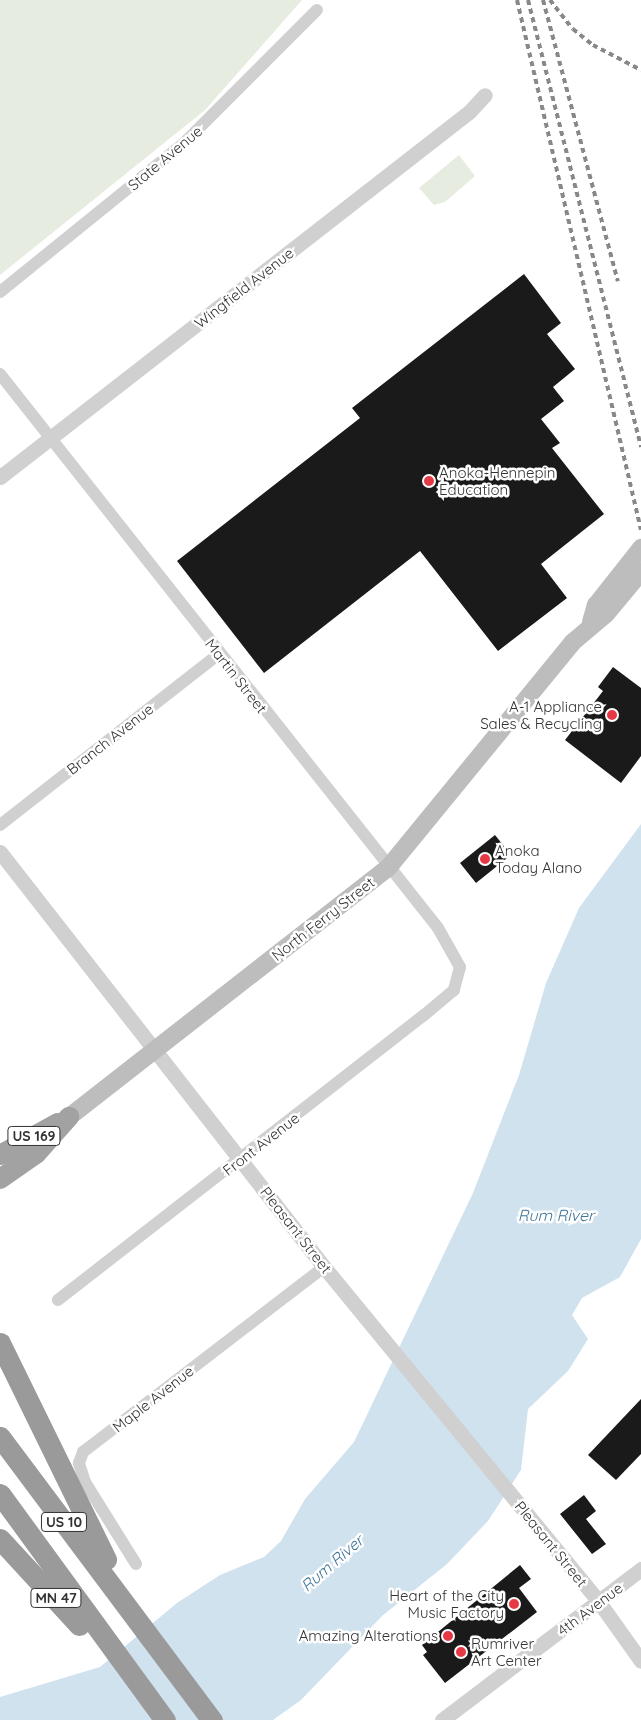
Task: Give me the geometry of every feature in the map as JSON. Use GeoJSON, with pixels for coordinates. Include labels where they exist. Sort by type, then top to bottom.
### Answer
{"type":"FeatureCollection","features":[{"type":"Feature","properties":{"kind":"highway","name":"North Ferry Street"},"geometry":{"type":"LineString","coordinates":[[0,1155],[69,1117]]}},
{"type":"Feature","properties":{"kind":"highway","name":"US 169"},"geometry":{"type":"LineString","coordinates":[[0,1179],[36,1154],[69,1117]]}},
{"type":"Feature","properties":{"kind":"highway"},"geometry":{"type":"LineString","coordinates":[[0,1343],[129,1606]]}},
{"type":"Feature","properties":{"kind":"highway","name":"US 10"},"geometry":{"type":"LineString","coordinates":[[0,1437],[148,1630],[212,1720]]}},
{"type":"Feature","properties":{"kind":"highway","name":"US 10"},"geometry":{"type":"LineString","coordinates":[[0,1494],[165,1720]]}},
{"type":"Feature","properties":{"kind":"highway","name":"MN 47"},"geometry":{"type":"LineString","coordinates":[[0,1539],[100,1648],[114,1652]]}},
{"type":"Feature","properties":{"kind":"main road","name":"North Ferry Street"},"geometry":{"type":"LineString","coordinates":[[591,622],[596,605],[641,548]]}},
{"type":"Feature","properties":{"kind":"main road","name":"North Ferry Street"},"geometry":{"type":"LineString","coordinates":[[69,1117],[388,868],[591,622],[606,614],[641,572]]}},
{"type":"Feature","properties":{"kind":"street","name":"State Avenue"},"geometry":{"type":"LineString","coordinates":[[0,292],[184,143],[317,10]]}},
{"type":"Feature","properties":{"kind":"street","name":"Wingfield Avenue"},"geometry":{"type":"LineString","coordinates":[[0,477],[469,112],[485,95]]}},
{"type":"Feature","properties":{"kind":"street","name":"Martin Street"},"geometry":{"type":"LineString","coordinates":[[0,374],[49,439],[453,950],[460,967],[459,982]]}},
{"type":"Feature","properties":{"kind":"street","name":"Branch Avenue"},"geometry":{"type":"LineString","coordinates":[[0,825],[219,654]]}},
{"type":"Feature","properties":{"kind":"street","name":"Pleasant Street"},"geometry":{"type":"LineString","coordinates":[[0,852],[157,1050],[324,1267],[386,1345],[599,1602],[641,1661]]}},
{"type":"Feature","properties":{"kind":"street","name":"Front Avenue"},"geometry":{"type":"LineString","coordinates":[[58,1300],[241,1160],[424,1015],[459,982]]}},
{"type":"Feature","properties":{"kind":"street","name":"Maple Avenue"},"geometry":{"type":"LineString","coordinates":[[136,1564],[85,1482],[79,1463],[83,1452],[324,1267]]}},
{"type":"Feature","properties":{"kind":"street","name":"4th Avenue"},"geometry":{"type":"LineString","coordinates":[[442,1720],[641,1569]]}},
{"type":"Feature","properties":{"kind":"shaded area"},"geometry":{"type":"Polygon","coordinates":[[[0,0],[302,0],[205,110],[0,275],[0,0]]]}},
{"type":"Feature","properties":{"kind":"shaded area"},"geometry":{"type":"Polygon","coordinates":[[[459,155],[475,176],[445,202],[434,205],[419,188],[459,155]]]}},
{"type":"Feature","properties":{"kind":"water","name":"Rum River"},"geometry":{"type":"Polygon","coordinates":[[[641,824],[641,1239],[620,1277],[582,1298],[572,1315],[588,1339],[568,1371],[528,1409],[521,1470],[488,1521],[447,1564],[382,1616],[301,1700],[273,1720],[0,1720],[0,1697],[100,1667],[177,1603],[220,1575],[264,1557],[281,1541],[305,1499],[354,1442],[473,1193],[519,1075],[546,983],[579,908],[641,824]]]}},
{"type":"Feature","properties":{"kind":"building","name":"Anoka-Hennepin Education"},"geometry":{"type":"Polygon","coordinates":[[[524,274],[561,323],[547,334],[575,369],[553,387],[564,401],[541,419],[560,443],[552,448],[604,514],[541,564],[567,598],[498,651],[420,551],[264,673],[177,561],[360,418],[352,408],[524,274]]]}},
{"type":"Feature","properties":{"kind":"building","name":"A-1 Appliance Sales & Recycling"},"geometry":{"type":"Polygon","coordinates":[[[613,667],[641,688],[641,756],[621,783],[565,740],[603,691],[598,687],[613,667]]]}},
{"type":"Feature","properties":{"kind":"building","name":"Anoka Today Alano"},"geometry":{"type":"Polygon","coordinates":[[[495,835],[511,855],[476,883],[460,863],[495,835]]]}},
{"type":"Feature","properties":{"kind":"building"},"geometry":{"type":"Polygon","coordinates":[[[641,1399],[641,1454],[616,1480],[588,1455],[641,1399]]]}},
{"type":"Feature","properties":{"kind":"building"},"geometry":{"type":"Polygon","coordinates":[[[584,1495],[596,1511],[586,1519],[606,1544],[592,1554],[560,1514],[584,1495]]]}},
{"type":"Feature","properties":{"kind":"building"},"geometry":{"type":"Polygon","coordinates":[[[520,1565],[531,1579],[519,1588],[537,1612],[445,1683],[423,1655],[427,1652],[422,1645],[520,1565]]]}},
{"type":"Feature","properties":{"kind":"railway"},"geometry":{"type":"LineString","coordinates":[[517,0],[641,530]]}},
{"type":"Feature","properties":{"kind":"railway"},"geometry":{"type":"LineString","coordinates":[[528,0],[641,447]]}},
{"type":"Feature","properties":{"kind":"railway"},"geometry":{"type":"LineString","coordinates":[[543,0],[618,281]]}},
{"type":"Feature","properties":{"kind":"railway"},"geometry":{"type":"LineString","coordinates":[[550,0],[573,29],[593,45],[641,70]]}},
{"type":"Feature","properties":{"kind":"place","name":"Anoka-Hennepin Education"},"geometry":{"type":"Point","coordinates":[429,481]}},
{"type":"Feature","properties":{"kind":"place","name":"A-1 Appliance Sales & Recycling"},"geometry":{"type":"Point","coordinates":[612,715]}},
{"type":"Feature","properties":{"kind":"place","name":"Anoka Today Alano"},"geometry":{"type":"Point","coordinates":[485,859]}},
{"type":"Feature","properties":{"kind":"place","name":"Heart of the City Music Factory"},"geometry":{"type":"Point","coordinates":[514,1604]}},
{"type":"Feature","properties":{"kind":"place","name":"Amazing Alterations"},"geometry":{"type":"Point","coordinates":[448,1636]}},
{"type":"Feature","properties":{"kind":"place","name":"Rumriver Art Center"},"geometry":{"type":"Point","coordinates":[461,1652]}}]}
